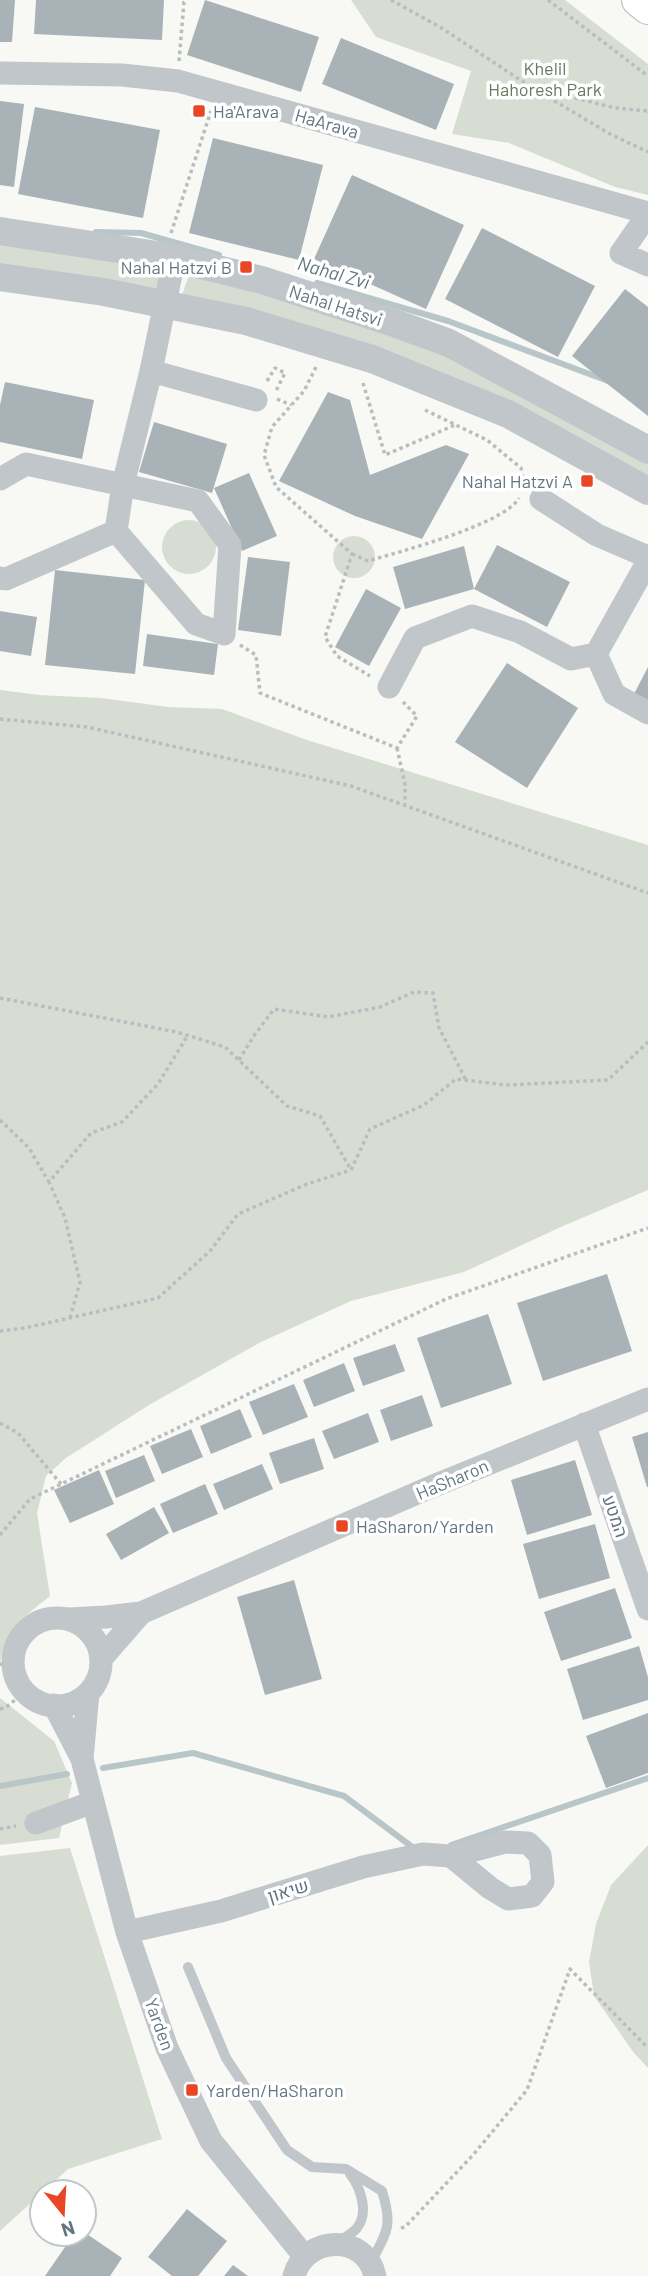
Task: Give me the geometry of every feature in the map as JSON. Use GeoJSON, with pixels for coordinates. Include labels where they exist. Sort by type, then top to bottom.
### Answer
{"type":"FeatureCollection","features":[{"type":"Feature","properties":{"kind":"main road"},"geometry":{"type":"LineString","coordinates":[[638,0],[648,8]]}},
{"type":"Feature","properties":{"kind":"street","name":"HaArava"},"geometry":{"type":"LineString","coordinates":[[0,73],[122,75],[178,81],[648,214]]}},
{"type":"Feature","properties":{"kind":"street"},"geometry":{"type":"LineString","coordinates":[[648,214],[621,253],[648,265]]}},
{"type":"Feature","properties":{"kind":"street","name":"Nahal Hatsvi"},"geometry":{"type":"LineString","coordinates":[[0,231],[169,258],[262,280],[449,344],[648,450]]}},
{"type":"Feature","properties":{"kind":"street"},"geometry":{"type":"LineString","coordinates":[[0,480],[26,464],[123,485],[198,501],[230,545],[224,634],[196,624],[116,531],[123,485],[165,303],[169,258]]}},
{"type":"Feature","properties":{"kind":"street"},"geometry":{"type":"LineString","coordinates":[[0,277],[165,303],[246,320],[328,345],[417,375],[508,414],[648,491]]}},
{"type":"Feature","properties":{"kind":"street"},"geometry":{"type":"LineString","coordinates":[[151,371],[256,400]]}},
{"type":"Feature","properties":{"kind":"street"},"geometry":{"type":"LineString","coordinates":[[389,687],[415,638],[472,616],[520,632],[571,659],[596,654],[648,559],[597,535],[541,499]]}},
{"type":"Feature","properties":{"kind":"street"},"geometry":{"type":"LineString","coordinates":[[0,578],[6,579],[116,531]]}},
{"type":"Feature","properties":{"kind":"street"},"geometry":{"type":"LineString","coordinates":[[596,654],[614,694],[648,713]]}},
{"type":"Feature","properties":{"kind":"street","name":"HaSharon"},"geometry":{"type":"LineString","coordinates":[[69,1619],[141,1613],[419,1493],[648,1399]]}},
{"type":"Feature","properties":{"kind":"street","name":"המטע"},"geometry":{"type":"LineString","coordinates":[[584,1424],[648,1609]]}},
{"type":"Feature","properties":{"kind":"street","name":"HaSharon"},"geometry":{"type":"LineString","coordinates":[[101,1659],[141,1613]]}},
{"type":"Feature","properties":{"kind":"street"},"geometry":{"type":"LineString","coordinates":[[55,1618],[69,1619],[82,1625],[93,1635],[101,1659],[96,1683],[88,1693],[67,1704],[54,1705],[34,1699],[25,1692],[7,1665],[20,1639],[29,1628],[41,1621],[55,1618]]}},
{"type":"Feature","properties":{"kind":"street","name":"Yarden"},"geometry":{"type":"LineString","coordinates":[[82,1759],[88,1693]]}},
{"type":"Feature","properties":{"kind":"street","name":"Yarden"},"geometry":{"type":"LineString","coordinates":[[54,1705],[82,1759],[127,1931],[167,2048],[211,2141],[300,2266]]}},
{"type":"Feature","properties":{"kind":"street"},"geometry":{"type":"LineString","coordinates":[[36,1823],[93,1802]]}},
{"type":"Feature","properties":{"kind":"street","name":"שיאון"},"geometry":{"type":"LineString","coordinates":[[127,1931],[221,1911],[363,1867],[422,1854],[451,1856]]}},
{"type":"Feature","properties":{"kind":"street"},"geometry":{"type":"LineString","coordinates":[[300,2266],[316,2249],[332,2245],[363,2253],[373,2269]]}},
{"type":"Feature","properties":{"kind":"lane"},"geometry":{"type":"LineString","coordinates":[[188,1967],[226,2058],[287,2150],[312,2167],[346,2169],[382,2191],[387,2208],[388,2229],[373,2269]]}},
{"type":"Feature","properties":{"kind":"lane"},"geometry":{"type":"LineString","coordinates":[[332,2245],[356,2230],[363,2217],[360,2194],[346,2169]]}},
{"type":"Feature","properties":{"kind":"path"},"geometry":{"type":"LineString","coordinates":[[178,81],[184,2],[187,0]]}},
{"type":"Feature","properties":{"kind":"path"},"geometry":{"type":"LineString","coordinates":[[391,0],[440,27],[531,87],[610,134],[648,152]]}},
{"type":"Feature","properties":{"kind":"path"},"geometry":{"type":"LineString","coordinates":[[548,0],[648,76]]}},
{"type":"Feature","properties":{"kind":"path"},"geometry":{"type":"LineString","coordinates":[[531,87],[615,108],[648,111]]}},
{"type":"Feature","properties":{"kind":"path"},"geometry":{"type":"LineString","coordinates":[[169,258],[218,92]]}},
{"type":"Feature","properties":{"kind":"path"},"geometry":{"type":"LineString","coordinates":[[328,345],[304,391],[272,427],[264,455],[276,487],[352,554],[368,561],[420,546],[499,516],[515,506]]}},
{"type":"Feature","properties":{"kind":"path"},"geometry":{"type":"LineString","coordinates":[[369,379],[361,377],[385,455],[455,425]]}},
{"type":"Feature","properties":{"kind":"path"},"geometry":{"type":"LineString","coordinates":[[420,407],[487,440],[521,468],[524,487],[541,499]]}},
{"type":"Feature","properties":{"kind":"path"},"geometry":{"type":"LineString","coordinates":[[352,554],[325,637],[337,656],[389,687],[417,716],[397,748],[405,784],[405,805]]}},
{"type":"Feature","properties":{"kind":"path"},"geometry":{"type":"LineString","coordinates":[[224,634],[256,655],[260,693],[397,748]]}},
{"type":"Feature","properties":{"kind":"path"},"geometry":{"type":"LineString","coordinates":[[0,719],[87,727],[351,786],[648,893]]}},
{"type":"Feature","properties":{"kind":"path"},"geometry":{"type":"LineString","coordinates":[[239,1060],[274,1009],[328,1017],[380,1007],[414,992],[433,993],[439,1028],[467,1080]]}},
{"type":"Feature","properties":{"kind":"path"},"geometry":{"type":"LineString","coordinates":[[0,998],[188,1035],[225,1047],[287,1106],[320,1116],[351,1170]]}},
{"type":"Feature","properties":{"kind":"path"},"geometry":{"type":"LineString","coordinates":[[49,1182],[91,1133],[122,1122],[158,1084],[188,1035]]}},
{"type":"Feature","properties":{"kind":"path"},"geometry":{"type":"LineString","coordinates":[[0,1331],[158,1298],[210,1251],[238,1214],[307,1184],[351,1170],[370,1129],[424,1105],[456,1079],[506,1085],[608,1080],[648,1042]]}},
{"type":"Feature","properties":{"kind":"path"},"geometry":{"type":"LineString","coordinates":[[0,1120],[29,1148],[49,1182],[65,1218],[80,1282],[70,1318]]}},
{"type":"Feature","properties":{"kind":"path"},"geometry":{"type":"LineString","coordinates":[[0,1535],[30,1499],[446,1300],[648,1228]]}},
{"type":"Feature","properties":{"kind":"path"},"geometry":{"type":"LineString","coordinates":[[0,1423],[18,1433],[61,1484]]}},
{"type":"Feature","properties":{"kind":"path"},"geometry":{"type":"LineString","coordinates":[[0,1709],[25,1692]]}},
{"type":"Feature","properties":{"kind":"path"},"geometry":{"type":"LineString","coordinates":[[388,2229],[405,2227],[473,2155],[527,2090],[570,1969],[648,2048]]}},
{"type":"Feature","properties":{"kind":"green space","name":"Khelil Hahoresh Park"},"geometry":{"type":"Polygon","coordinates":[[[351,0],[565,0],[648,64],[648,195],[615,187],[509,143],[452,134],[471,71],[376,37],[351,0]]]}},
{"type":"Feature","properties":{"kind":"green space"},"geometry":{"type":"Polygon","coordinates":[[[0,236],[164,260],[156,295],[0,273],[0,236]]]}},
{"type":"Feature","properties":{"kind":"green space"},"geometry":{"type":"Polygon","coordinates":[[[192,266],[391,325],[648,453],[648,488],[587,450],[180,301],[192,266]]]}},
{"type":"Feature","properties":{"kind":"green space"},"geometry":{"type":"Polygon","coordinates":[[[194,520],[204,524],[212,532],[216,547],[212,562],[204,570],[184,574],[174,570],[166,562],[162,542],[166,532],[174,524],[194,520]]]}},
{"type":"Feature","properties":{"kind":"green space"},"geometry":{"type":"Polygon","coordinates":[[[354,536],[369,542],[375,557],[369,572],[354,578],[339,572],[333,557],[339,542],[354,536]]]}},
{"type":"Feature","properties":{"kind":"green space"},"geometry":{"type":"Polygon","coordinates":[[[0,690],[101,698],[168,707],[222,709],[307,740],[648,845],[648,1190],[464,1272],[351,1301],[261,1342],[149,1405],[66,1458],[46,1476],[37,1513],[50,1596],[23,1618],[10,1633],[0,1666],[0,690]]]}},
{"type":"Feature","properties":{"kind":"green space"},"geometry":{"type":"Polygon","coordinates":[[[0,1698],[54,1741],[72,1783],[59,1838],[0,1845],[0,1698]]]}},
{"type":"Feature","properties":{"kind":"green space"},"geometry":{"type":"Polygon","coordinates":[[[648,1845],[648,2068],[634,2053],[594,1996],[589,1962],[596,1924],[611,1885],[648,1845]]]}},
{"type":"Feature","properties":{"kind":"green space"},"geometry":{"type":"Polygon","coordinates":[[[70,1848],[162,2139],[68,2169],[58,2178],[28,2178],[28,2205],[0,2231],[0,1856],[70,1848]]]}},
{"type":"Feature","properties":{"kind":"building"},"geometry":{"type":"Polygon","coordinates":[[[0,0],[15,0],[12,42],[0,42],[0,0]]]}},
{"type":"Feature","properties":{"kind":"building"},"geometry":{"type":"Polygon","coordinates":[[[36,0],[164,0],[162,40],[34,34],[36,0]]]}},
{"type":"Feature","properties":{"kind":"building"},"geometry":{"type":"Polygon","coordinates":[[[205,0],[319,37],[301,92],[187,55],[205,0]]]}},
{"type":"Feature","properties":{"kind":"building"},"geometry":{"type":"Polygon","coordinates":[[[341,38],[454,84],[436,130],[322,84],[341,38]]]}},
{"type":"Feature","properties":{"kind":"building"},"geometry":{"type":"Polygon","coordinates":[[[0,101],[24,104],[14,187],[0,185],[0,101]]]}},
{"type":"Feature","properties":{"kind":"building"},"geometry":{"type":"Polygon","coordinates":[[[35,107],[160,130],[143,218],[18,194],[35,107]]]}},
{"type":"Feature","properties":{"kind":"building"},"geometry":{"type":"Polygon","coordinates":[[[213,138],[323,165],[299,260],[189,233],[213,138]]]}},
{"type":"Feature","properties":{"kind":"building"},"geometry":{"type":"Polygon","coordinates":[[[352,175],[464,225],[426,309],[314,259],[352,175]]]}},
{"type":"Feature","properties":{"kind":"building"},"geometry":{"type":"Polygon","coordinates":[[[482,228],[595,286],[558,357],[445,299],[482,228]]]}},
{"type":"Feature","properties":{"kind":"building"},"geometry":{"type":"Polygon","coordinates":[[[625,289],[648,307],[648,416],[572,356],[625,289]]]}},
{"type":"Feature","properties":{"kind":"building"},"geometry":{"type":"Polygon","coordinates":[[[5,382],[94,400],[82,459],[0,442],[0,405],[5,382]]]}},
{"type":"Feature","properties":{"kind":"building"},"geometry":{"type":"Polygon","coordinates":[[[328,392],[350,400],[370,475],[446,445],[469,454],[422,539],[355,516],[279,481],[328,392]]]}},
{"type":"Feature","properties":{"kind":"building"},"geometry":{"type":"Polygon","coordinates":[[[154,422],[227,444],[212,493],[139,472],[154,422]]]}},
{"type":"Feature","properties":{"kind":"building"},"geometry":{"type":"Polygon","coordinates":[[[249,473],[277,536],[242,551],[214,488],[249,473]]]}},
{"type":"Feature","properties":{"kind":"building"},"geometry":{"type":"Polygon","coordinates":[[[497,545],[570,582],[547,627],[474,589],[497,545]]]}},
{"type":"Feature","properties":{"kind":"building"},"geometry":{"type":"Polygon","coordinates":[[[464,546],[474,589],[405,609],[393,567],[464,546]]]}},
{"type":"Feature","properties":{"kind":"building"},"geometry":{"type":"Polygon","coordinates":[[[248,557],[290,562],[281,636],[238,630],[248,557]]]}},
{"type":"Feature","properties":{"kind":"building"},"geometry":{"type":"Polygon","coordinates":[[[55,570],[145,580],[135,674],[45,665],[55,570]]]}},
{"type":"Feature","properties":{"kind":"building"},"geometry":{"type":"Polygon","coordinates":[[[366,589],[401,608],[369,666],[335,647],[366,589]]]}},
{"type":"Feature","properties":{"kind":"building"},"geometry":{"type":"Polygon","coordinates":[[[0,611],[37,617],[31,656],[0,651],[0,611]]]}},
{"type":"Feature","properties":{"kind":"building"},"geometry":{"type":"Polygon","coordinates":[[[147,634],[218,644],[214,675],[143,666],[147,634]]]}},
{"type":"Feature","properties":{"kind":"building"},"geometry":{"type":"Polygon","coordinates":[[[507,663],[578,708],[527,788],[455,742],[507,663]]]}},
{"type":"Feature","properties":{"kind":"building"},"geometry":{"type":"Polygon","coordinates":[[[648,667],[648,701],[634,694],[648,667]]]}},
{"type":"Feature","properties":{"kind":"building"},"geometry":{"type":"Polygon","coordinates":[[[607,1274],[632,1351],[543,1381],[517,1303],[607,1274]]]}},
{"type":"Feature","properties":{"kind":"building"},"geometry":{"type":"Polygon","coordinates":[[[488,1314],[512,1384],[441,1408],[417,1338],[488,1314]]]}},
{"type":"Feature","properties":{"kind":"building"},"geometry":{"type":"Polygon","coordinates":[[[395,1344],[405,1371],[363,1386],[353,1358],[395,1344]]]}},
{"type":"Feature","properties":{"kind":"building"},"geometry":{"type":"Polygon","coordinates":[[[344,1363],[355,1391],[314,1407],[303,1380],[344,1363]]]}},
{"type":"Feature","properties":{"kind":"building"},"geometry":{"type":"Polygon","coordinates":[[[294,1384],[308,1417],[263,1435],[249,1402],[294,1384]]]}},
{"type":"Feature","properties":{"kind":"building"},"geometry":{"type":"Polygon","coordinates":[[[422,1395],[433,1426],[391,1441],[380,1410],[422,1395]]]}},
{"type":"Feature","properties":{"kind":"building"},"geometry":{"type":"Polygon","coordinates":[[[240,1409],[252,1437],[211,1454],[200,1426],[240,1409]]]}},
{"type":"Feature","properties":{"kind":"building"},"geometry":{"type":"Polygon","coordinates":[[[368,1413],[379,1442],[334,1459],[322,1431],[368,1413]]]}},
{"type":"Feature","properties":{"kind":"building"},"geometry":{"type":"Polygon","coordinates":[[[191,1429],[203,1457],[162,1474],[150,1446],[191,1429]]]}},
{"type":"Feature","properties":{"kind":"building"},"geometry":{"type":"Polygon","coordinates":[[[648,1432],[648,1487],[647,1487],[632,1437],[648,1432]]]}},
{"type":"Feature","properties":{"kind":"building"},"geometry":{"type":"Polygon","coordinates":[[[314,1438],[324,1469],[280,1484],[269,1453],[314,1438]]]}},
{"type":"Feature","properties":{"kind":"building"},"geometry":{"type":"Polygon","coordinates":[[[144,1455],[155,1481],[116,1498],[105,1471],[144,1455]]]}},
{"type":"Feature","properties":{"kind":"building"},"geometry":{"type":"Polygon","coordinates":[[[575,1460],[592,1515],[527,1535],[511,1480],[575,1460]]]}},
{"type":"Feature","properties":{"kind":"building"},"geometry":{"type":"Polygon","coordinates":[[[262,1464],[273,1489],[224,1510],[213,1484],[262,1464]]]}},
{"type":"Feature","properties":{"kind":"building"},"geometry":{"type":"Polygon","coordinates":[[[99,1470],[114,1504],[70,1523],[54,1490],[99,1470]]]}},
{"type":"Feature","properties":{"kind":"building"},"geometry":{"type":"Polygon","coordinates":[[[205,1484],[218,1514],[173,1533],[160,1504],[205,1484]]]}},
{"type":"Feature","properties":{"kind":"building"},"geometry":{"type":"Polygon","coordinates":[[[154,1507],[169,1533],[121,1560],[106,1534],[154,1507]]]}},
{"type":"Feature","properties":{"kind":"building"},"geometry":{"type":"Polygon","coordinates":[[[595,1524],[610,1578],[539,1599],[523,1544],[595,1524]]]}},
{"type":"Feature","properties":{"kind":"building"},"geometry":{"type":"Polygon","coordinates":[[[294,1580],[322,1679],[265,1695],[237,1597],[294,1580]]]}},
{"type":"Feature","properties":{"kind":"building"},"geometry":{"type":"Polygon","coordinates":[[[615,1588],[632,1638],[561,1661],[544,1612],[615,1588]]]}},
{"type":"Feature","properties":{"kind":"building"},"geometry":{"type":"Polygon","coordinates":[[[639,1646],[648,1677],[648,1700],[583,1720],[567,1669],[639,1646]]]}},
{"type":"Feature","properties":{"kind":"building"},"geometry":{"type":"Polygon","coordinates":[[[648,1713],[648,1773],[606,1788],[586,1736],[648,1713]]]}},
{"type":"Feature","properties":{"kind":"building"},"geometry":{"type":"Polygon","coordinates":[[[187,2209],[227,2241],[198,2276],[172,2276],[148,2257],[187,2209]]]}},
{"type":"Feature","properties":{"kind":"building"},"geometry":{"type":"Polygon","coordinates":[[[98,2242],[122,2258],[110,2276],[45,2276],[64,2248],[98,2248],[98,2242]]]}},
{"type":"Feature","properties":{"kind":"building"},"geometry":{"type":"Polygon","coordinates":[[[233,2265],[248,2276],[224,2276],[233,2265]]]}},
{"type":"Feature","properties":{"kind":"waterway","name":"Nahal Zvi"},"geometry":{"type":"LineString","coordinates":[[96,232],[141,233],[219,255]]}},
{"type":"Feature","properties":{"kind":"waterway","name":"Nahal Zvi"},"geometry":{"type":"LineString","coordinates":[[317,283],[448,321],[608,381]]}},
{"type":"Feature","properties":{"kind":"waterway"},"geometry":{"type":"LineString","coordinates":[[103,1768],[193,1753],[344,1796],[415,1849]]}},
{"type":"Feature","properties":{"kind":"waterway"},"geometry":{"type":"LineString","coordinates":[[0,1786],[67,1774]]}},
{"type":"Feature","properties":{"kind":"waterway"},"geometry":{"type":"LineString","coordinates":[[451,1845],[648,1778]]}},
{"type":"Feature","properties":{"kind":"place","name":"Ha'Arava"},"geometry":{"type":"Point","coordinates":[199,111]}},
{"type":"Feature","properties":{"kind":"place","name":"Nahal Hatzvi B"},"geometry":{"type":"Point","coordinates":[246,267]}},
{"type":"Feature","properties":{"kind":"place","name":"Nahal Hatzvi A"},"geometry":{"type":"Point","coordinates":[587,481]}},
{"type":"Feature","properties":{"kind":"place","name":"HaSharon/Yarden"},"geometry":{"type":"Point","coordinates":[342,1526]}},
{"type":"Feature","properties":{"kind":"place","name":"Yarden/HaSharon"},"geometry":{"type":"Point","coordinates":[192,2090]}}]}
